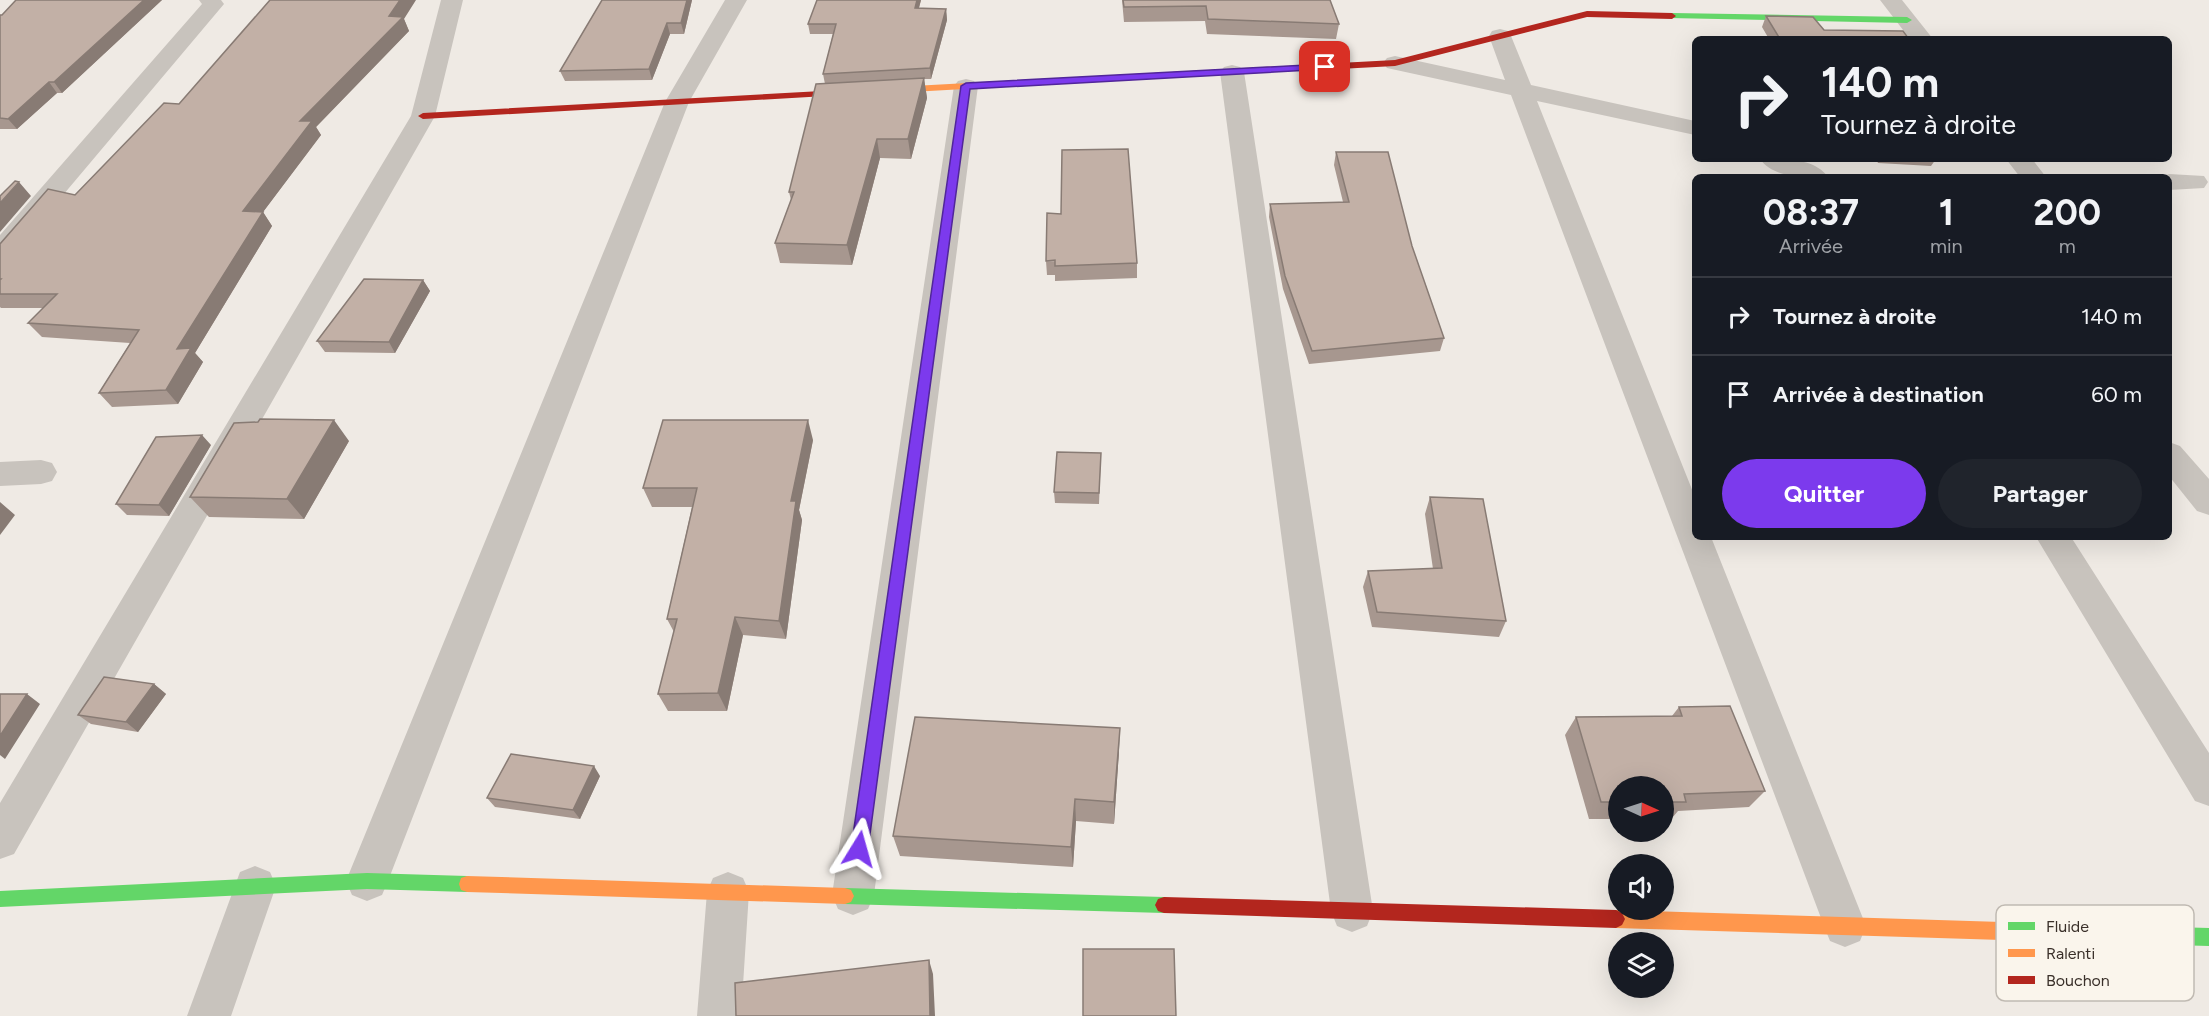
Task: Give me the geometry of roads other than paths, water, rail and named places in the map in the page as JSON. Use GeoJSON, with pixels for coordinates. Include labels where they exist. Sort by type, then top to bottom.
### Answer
{"type":"FeatureCollection","features":[{"type":"Feature","properties":{"kind":"street"},"geometry":{"type":"LineString","coordinates":[[0,252],[213,4],[210,0]]}},
{"type":"Feature","properties":{"kind":"street"},"geometry":{"type":"LineString","coordinates":[[0,840],[423,116],[452,0]]}},
{"type":"Feature","properties":{"kind":"street"},"geometry":{"type":"LineString","coordinates":[[367,880],[677,102],[736,0]]}},
{"type":"Feature","properties":{"kind":"street"},"geometry":{"type":"LineString","coordinates":[[1891,0],[1920,36]]}},
{"type":"Feature","properties":{"kind":"street"},"geometry":{"type":"LineString","coordinates":[[423,116],[1395,63],[1587,14],[1907,20]]}},
{"type":"Feature","properties":{"kind":"street"},"geometry":{"type":"LineString","coordinates":[[1500,36],[1692,531]]}},
{"type":"Feature","properties":{"kind":"street"},"geometry":{"type":"LineString","coordinates":[[1395,63],[1692,127]]}},
{"type":"Feature","properties":{"kind":"street"},"geometry":{"type":"LineString","coordinates":[[1232,72],[1352,911]]}},
{"type":"Feature","properties":{"kind":"street"},"geometry":{"type":"LineString","coordinates":[[853,895],[966,86]]}},
{"type":"Feature","properties":{"kind":"street"},"geometry":{"type":"LineString","coordinates":[[1780,162],[1808,174]]}},
{"type":"Feature","properties":{"kind":"street"},"geometry":{"type":"LineString","coordinates":[[2021,162],[2031,174]]}},
{"type":"Feature","properties":{"kind":"street"},"geometry":{"type":"LineString","coordinates":[[2172,182],[2194,182]]}},
{"type":"Feature","properties":{"kind":"street"},"geometry":{"type":"LineString","coordinates":[[2172,458],[2209,502]]}},
{"type":"Feature","properties":{"kind":"street"},"geometry":{"type":"LineString","coordinates":[[0,474],[41,472]]}},
{"type":"Feature","properties":{"kind":"street"},"geometry":{"type":"LineString","coordinates":[[1695,540],[1845,926]]}},
{"type":"Feature","properties":{"kind":"street"},"geometry":{"type":"LineString","coordinates":[[2055,540],[2209,788]]}},
{"type":"Feature","properties":{"kind":"street"},"geometry":{"type":"LineString","coordinates":[[0,899],[367,880],[1996,931]]}},
{"type":"Feature","properties":{"kind":"street"},"geometry":{"type":"LineString","coordinates":[[209,1016],[255,886]]}},
{"type":"Feature","properties":{"kind":"street"},"geometry":{"type":"LineString","coordinates":[[718,1016],[728,892]]}},
{"type":"Feature","properties":{"kind":"street"},"geometry":{"type":"LineString","coordinates":[[2194,937],[2209,937]]}}]}
